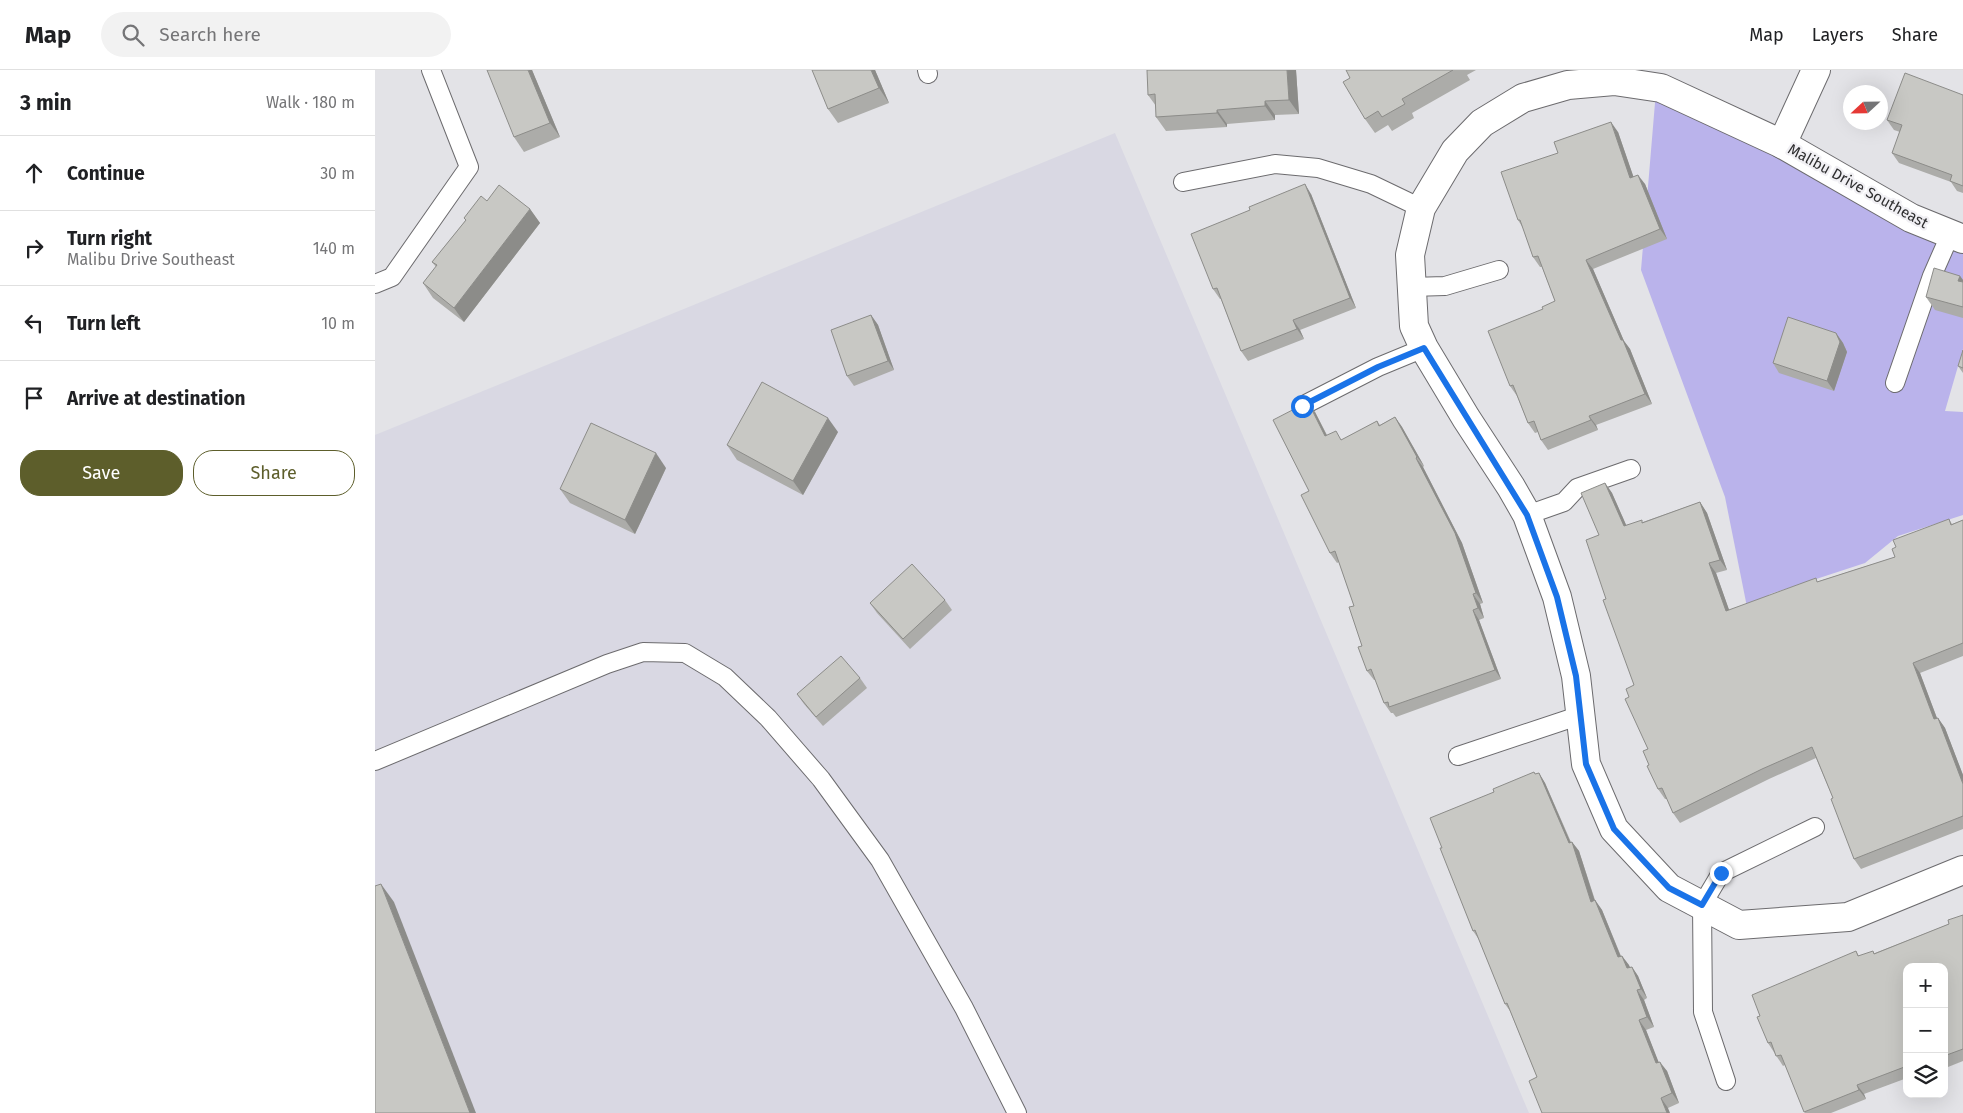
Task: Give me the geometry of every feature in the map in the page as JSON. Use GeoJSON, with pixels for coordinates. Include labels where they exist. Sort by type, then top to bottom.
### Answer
{"type":"FeatureCollection","features":[{"type":"Feature","properties":{"kind":"street","name":"Malibu Drive Southeast"},"geometry":{"type":"LineString","coordinates":[[1781,144],[1816,70]]}},
{"type":"Feature","properties":{"kind":"street","name":"Malibu Drive Southeast"},"geometry":{"type":"LineString","coordinates":[[1957,237],[1911,218],[1781,144],[1661,88],[1615,75],[1568,85],[1523,98],[1482,123],[1455,151],[1421,208],[1410,255],[1414,326],[1424,348],[1527,515],[1557,597],[1576,676],[1586,764],[1614,829],[1669,888],[1739,925],[1848,917],[1963,870]]}},
{"type":"Feature","properties":{"kind":"lane"},"geometry":{"type":"LineString","coordinates":[[375,284],[391,277],[469,167],[431,70]]}},
{"type":"Feature","properties":{"kind":"lane"},"geometry":{"type":"LineString","coordinates":[[1183,182],[1275,164],[1319,168],[1371,184],[1421,208]]}},
{"type":"Feature","properties":{"kind":"lane"},"geometry":{"type":"LineString","coordinates":[[1895,383],[1932,276],[1957,237]]}},
{"type":"Feature","properties":{"kind":"lane"},"geometry":{"type":"LineString","coordinates":[[1411,287],[1445,286],[1499,270]]}},
{"type":"Feature","properties":{"kind":"lane"},"geometry":{"type":"LineString","coordinates":[[1302,406],[1378,367],[1424,348]]}},
{"type":"Feature","properties":{"kind":"lane"},"geometry":{"type":"LineString","coordinates":[[1527,515],[1563,502],[1577,488],[1631,469]]}},
{"type":"Feature","properties":{"kind":"lane"},"geometry":{"type":"LineString","coordinates":[[375,760],[607,664],[643,652],[685,653],[725,677],[768,718],[821,779],[880,860],[964,1008],[1017,1113]]}},
{"type":"Feature","properties":{"kind":"lane"},"geometry":{"type":"LineString","coordinates":[[1458,756],[1581,714]]}},
{"type":"Feature","properties":{"kind":"lane"},"geometry":{"type":"LineString","coordinates":[[1726,1081],[1703,1012],[1702,905],[1721,873],[1815,827]]}},
{"type":"Feature","properties":{"kind":"shaded area"},"geometry":{"type":"Polygon","coordinates":[[[1656,91],[1963,244],[1963,349],[1945,411],[1963,412],[1963,515],[1898,536],[1865,563],[1770,594],[1748,612],[1725,497],[1641,270],[1656,91]]]}},
{"type":"Feature","properties":{"kind":"shaded area"},"geometry":{"type":"Polygon","coordinates":[[[1115,133],[1529,1113],[375,1113],[375,435],[1115,133]]]}},
{"type":"Feature","properties":{"kind":"building"},"geometry":{"type":"Polygon","coordinates":[[[487,70],[528,70],[550,123],[514,137],[487,70]]]}},
{"type":"Feature","properties":{"kind":"building"},"geometry":{"type":"Polygon","coordinates":[[[812,70],[871,70],[879,88],[828,109],[812,70]]]}},
{"type":"Feature","properties":{"kind":"building"},"geometry":{"type":"Polygon","coordinates":[[[1147,70],[1287,70],[1289,100],[1265,101],[1265,106],[1217,110],[1217,113],[1156,117],[1155,94],[1148,95],[1147,70]]]}},
{"type":"Feature","properties":{"kind":"building"},"geometry":{"type":"Polygon","coordinates":[[[1346,70],[1453,70],[1402,99],[1405,104],[1382,117],[1378,111],[1365,119],[1343,82],[1350,78],[1346,70]]]}},
{"type":"Feature","properties":{"kind":"building"},"geometry":{"type":"Polygon","coordinates":[[[1905,73],[1963,95],[1963,186],[1950,181],[1952,175],[1892,153],[1902,125],[1888,120],[1905,73]]]}},
{"type":"Feature","properties":{"kind":"building"},"geometry":{"type":"Polygon","coordinates":[[[1611,122],[1630,178],[1638,175],[1660,229],[1586,260],[1621,340],[1623,340],[1645,394],[1589,416],[1591,420],[1541,440],[1534,421],[1528,423],[1513,385],[1510,386],[1488,331],[1543,309],[1542,307],[1555,301],[1538,256],[1533,257],[1501,172],[1558,153],[1554,142],[1611,122]]]}},
{"type":"Feature","properties":{"kind":"building"},"geometry":{"type":"Polygon","coordinates":[[[1305,184],[1350,298],[1293,320],[1297,329],[1241,351],[1217,288],[1213,289],[1191,234],[1250,210],[1249,207],[1305,184]]]}},
{"type":"Feature","properties":{"kind":"building"},"geometry":{"type":"Polygon","coordinates":[[[499,185],[530,209],[454,308],[423,283],[437,265],[432,262],[466,220],[464,218],[481,196],[487,201],[499,185]]]}},
{"type":"Feature","properties":{"kind":"building"},"geometry":{"type":"Polygon","coordinates":[[[1934,268],[1960,276],[1958,281],[1963,282],[1963,307],[1926,297],[1934,268]]]}},
{"type":"Feature","properties":{"kind":"building"},"geometry":{"type":"Polygon","coordinates":[[[871,315],[888,361],[847,376],[831,330],[871,315]]]}},
{"type":"Feature","properties":{"kind":"building"},"geometry":{"type":"Polygon","coordinates":[[[1788,317],[1836,333],[1840,342],[1827,381],[1773,363],[1788,317]]]}},
{"type":"Feature","properties":{"kind":"building"},"geometry":{"type":"Polygon","coordinates":[[[1963,350],[1963,368],[1958,366],[1963,350]]]}},
{"type":"Feature","properties":{"kind":"building"},"geometry":{"type":"Polygon","coordinates":[[[762,382],[828,418],[793,481],[727,445],[762,382]]]}},
{"type":"Feature","properties":{"kind":"building"},"geometry":{"type":"Polygon","coordinates":[[[1308,402],[1325,436],[1336,431],[1341,440],[1377,421],[1379,426],[1395,417],[1455,533],[1476,593],[1473,594],[1478,608],[1473,610],[1495,670],[1389,707],[1388,702],[1384,703],[1371,669],[1367,671],[1358,647],[1362,646],[1349,607],[1354,606],[1335,551],[1330,553],[1301,495],[1309,491],[1273,420],[1308,402]]]}},
{"type":"Feature","properties":{"kind":"building"},"geometry":{"type":"Polygon","coordinates":[[[591,423],[656,453],[625,520],[560,489],[591,423]]]}},
{"type":"Feature","properties":{"kind":"building"},"geometry":{"type":"Polygon","coordinates":[[[1605,483],[1624,526],[1642,520],[1642,523],[1700,502],[1720,560],[1709,563],[1726,611],[1816,578],[1817,582],[1895,557],[1892,549],[1896,547],[1893,540],[1949,519],[1951,525],[1963,520],[1963,643],[1913,663],[1934,719],[1938,718],[1963,784],[1963,816],[1854,859],[1831,799],[1833,798],[1812,747],[1762,769],[1673,813],[1662,788],[1658,789],[1647,766],[1649,765],[1643,751],[1648,749],[1625,699],[1629,697],[1626,689],[1634,685],[1603,600],[1606,599],[1586,540],[1599,535],[1581,493],[1605,483]]]}},
{"type":"Feature","properties":{"kind":"building"},"geometry":{"type":"Polygon","coordinates":[[[912,564],[945,600],[903,639],[870,603],[912,564]]]}},
{"type":"Feature","properties":{"kind":"building"},"geometry":{"type":"Polygon","coordinates":[[[841,656],[860,678],[816,717],[797,694],[841,656]]]}},
{"type":"Feature","properties":{"kind":"building"},"geometry":{"type":"Polygon","coordinates":[[[1534,772],[1535,774],[1539,773],[1569,843],[1572,842],[1591,902],[1595,900],[1618,957],[1622,956],[1627,968],[1632,967],[1641,989],[1637,990],[1647,1017],[1639,1020],[1656,1063],[1660,1062],[1672,1093],[1661,1098],[1667,1113],[1542,1113],[1529,1081],[1537,1077],[1475,930],[1473,931],[1430,818],[1494,792],[1493,789],[1534,772]]]}},
{"type":"Feature","properties":{"kind":"building"},"geometry":{"type":"Polygon","coordinates":[[[381,884],[470,1113],[375,1113],[375,886],[381,884]]]}},
{"type":"Feature","properties":{"kind":"building"},"geometry":{"type":"Polygon","coordinates":[[[1963,915],[1963,1049],[1948,1055],[1948,963],[1903,963],[1903,1068],[1857,1085],[1859,1090],[1804,1112],[1781,1055],[1776,1056],[1771,1042],[1768,1043],[1757,1017],[1760,1016],[1752,995],[1856,951],[1858,956],[1873,951],[1874,954],[1949,924],[1948,920],[1963,915]]]}},
{"type":"Feature","properties":{"kind":"route"},"geometry":{"type":"LineString","coordinates":[[1302,406],[1378,367],[1424,348],[1527,515],[1557,597],[1576,676],[1586,764],[1614,829],[1669,888],[1702,905],[1721,873]]}}]}
